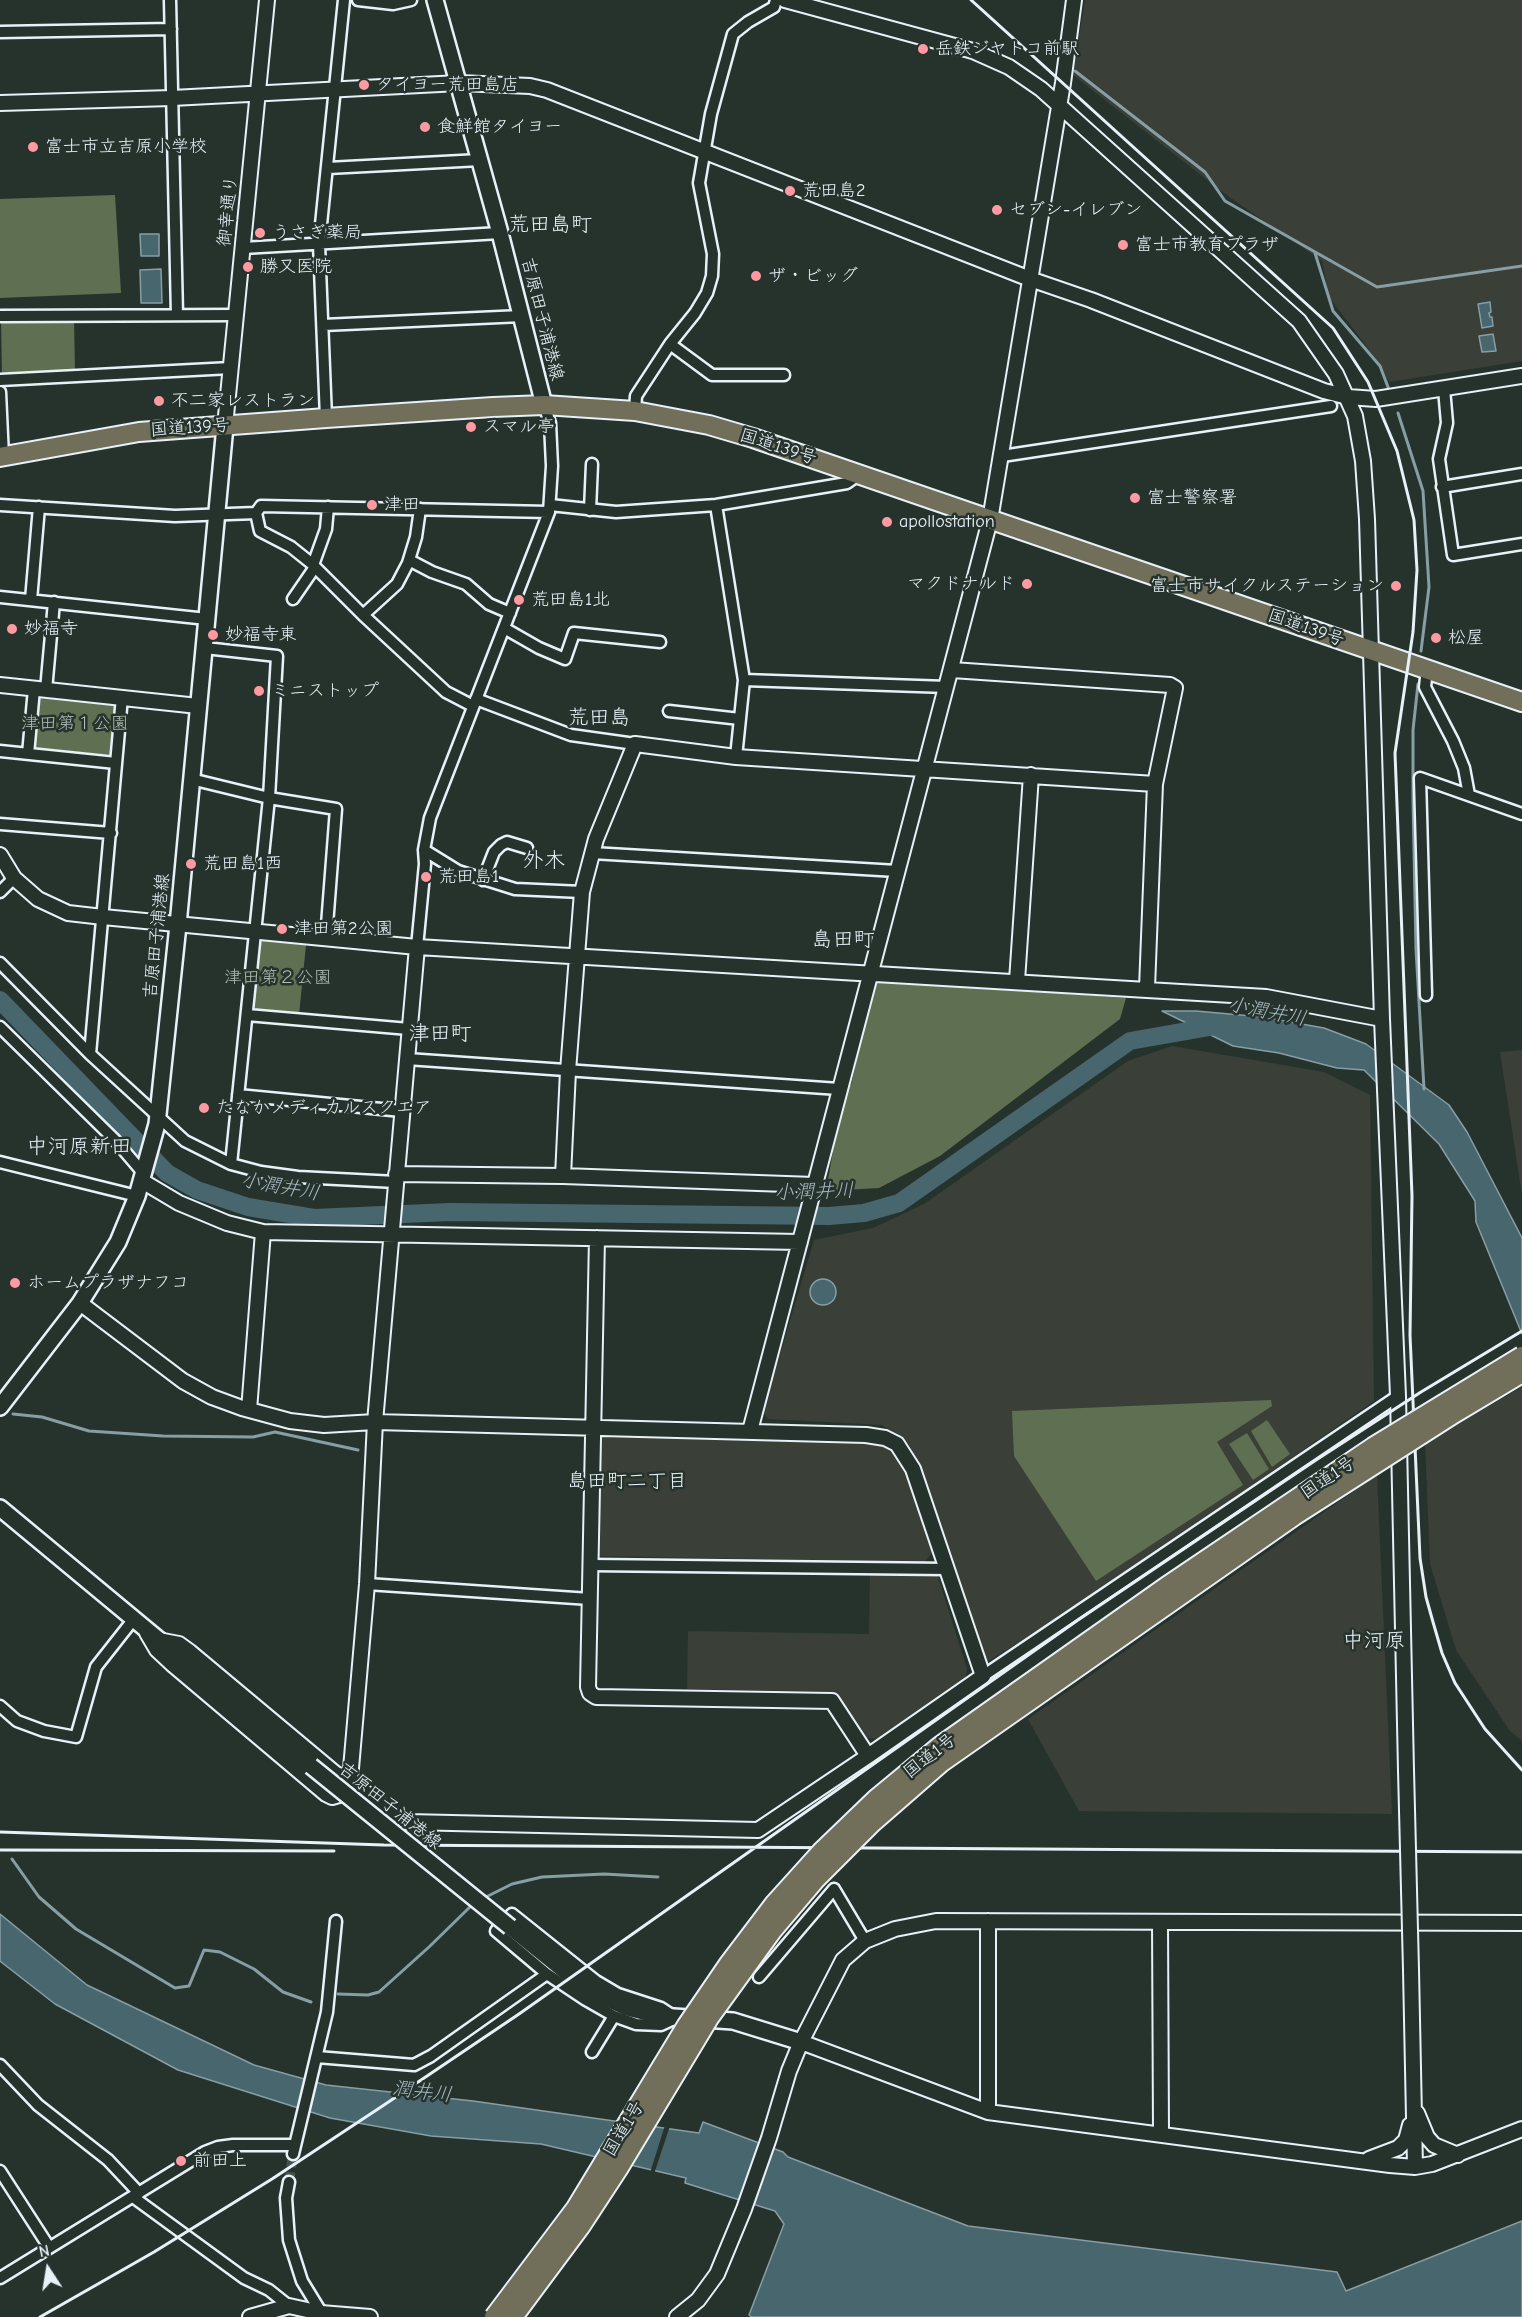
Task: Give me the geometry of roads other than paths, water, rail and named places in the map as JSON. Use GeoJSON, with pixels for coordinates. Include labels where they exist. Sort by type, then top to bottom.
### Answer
{"type":"FeatureCollection","features":[{"type":"Feature","properties":{"kind":"highway","name":"国道139号"},"geometry":{"type":"LineString","coordinates":[[2,457],[139,432],[326,418],[493,406],[544,405],[635,411],[709,425],[861,473],[990,520],[1522,702]]}},
{"type":"Feature","properties":{"kind":"highway","name":"国道1号"},"geometry":{"type":"LineString","coordinates":[[494,2317],[576,2208],[687,2025],[728,1965],[782,1894],[821,1852],[876,1799],[940,1746],[1177,1580],[1373,1448],[1522,1356]]}},
{"type":"Feature","properties":{"kind":"highway","name":"国道1号"},"geometry":{"type":"LineString","coordinates":[[513,2317],[580,2226],[618,2169],[709,2018],[772,1931],[816,1879],[872,1823],[951,1756],[1293,1516],[1446,1418],[1522,1373]]}},
{"type":"Feature","properties":{"kind":"main road","name":"吉原田子浦港線"},"geometry":{"type":"LineString","coordinates":[[435,0],[500,233],[544,405]]}},
{"type":"Feature","properties":{"kind":"main road","name":"吉原田子浦港線"},"geometry":{"type":"LineString","coordinates":[[0,1407],[80,1303],[118,1242],[142,1180],[158,1120],[225,426]]}},
{"type":"Feature","properties":{"kind":"main road","name":"吉原田子浦港線"},"geometry":{"type":"LineString","coordinates":[[0,1508],[311,1766],[567,1973],[603,1997],[632,2010],[676,2018],[733,2021],[801,2042]]}},
{"type":"Feature","properties":{"kind":"street"},"geometry":{"type":"LineString","coordinates":[[170,0],[177,315]]}},
{"type":"Feature","properties":{"kind":"street","name":"御幸通り"},"geometry":{"type":"LineString","coordinates":[[225,426],[267,0]]}},
{"type":"Feature","properties":{"kind":"street"},"geometry":{"type":"LineString","coordinates":[[326,418],[319,244],[344,0]]}},
{"type":"Feature","properties":{"kind":"street"},"geometry":{"type":"LineString","coordinates":[[358,0],[393,4],[411,0]]}},
{"type":"Feature","properties":{"kind":"street"},"geometry":{"type":"LineString","coordinates":[[635,411],[636,396],[707,293],[712,276],[713,254],[699,183],[711,114],[734,34],[748,22],[774,6],[776,0]]}},
{"type":"Feature","properties":{"kind":"street"},"geometry":{"type":"LineString","coordinates":[[785,0],[807,3],[973,51],[1009,68],[1041,89],[1299,321],[1336,374],[1355,416],[1363,461],[1383,1054],[1398,1396],[1415,2167]]}},
{"type":"Feature","properties":{"kind":"street"},"geometry":{"type":"LineString","coordinates":[[750,1431],[990,520],[1059,107],[1074,0]]}},
{"type":"Feature","properties":{"kind":"street"},"geometry":{"type":"LineString","coordinates":[[0,32],[171,29]]}},
{"type":"Feature","properties":{"kind":"street"},"geometry":{"type":"LineString","coordinates":[[0,103],[172,98],[459,83],[530,86],[547,90],[1324,391],[1348,397],[1376,399],[1522,376]]}},
{"type":"Feature","properties":{"kind":"street"},"geometry":{"type":"LineString","coordinates":[[328,168],[480,160]]}},
{"type":"Feature","properties":{"kind":"street"},"geometry":{"type":"LineString","coordinates":[[243,248],[500,233]]}},
{"type":"Feature","properties":{"kind":"street"},"geometry":{"type":"LineString","coordinates":[[0,316],[236,315]]}},
{"type":"Feature","properties":{"kind":"street"},"geometry":{"type":"LineString","coordinates":[[323,325],[522,316]]}},
{"type":"Feature","properties":{"kind":"street"},"geometry":{"type":"LineString","coordinates":[[670,344],[712,375],[784,375]]}},
{"type":"Feature","properties":{"kind":"street"},"geometry":{"type":"LineString","coordinates":[[0,380],[231,368]]}},
{"type":"Feature","properties":{"kind":"street"},"geometry":{"type":"LineString","coordinates":[[1444,389],[1447,423],[1439,459],[1453,555],[1522,544]]}},
{"type":"Feature","properties":{"kind":"street"},"geometry":{"type":"LineString","coordinates":[[0,392],[2,457]]}},
{"type":"Feature","properties":{"kind":"street"},"geometry":{"type":"LineString","coordinates":[[0,1706],[17,1721],[44,1731],[76,1737],[96,1666],[139,1624],[157,1650],[172,1664],[326,1794],[335,1797],[350,1780],[367,1584],[375,1422],[425,864],[424,850],[430,818],[550,508],[552,466],[550,423],[544,405]]}},
{"type":"Feature","properties":{"kind":"street"},"geometry":{"type":"LineString","coordinates":[[1002,456],[1331,406]]}},
{"type":"Feature","properties":{"kind":"street"},"geometry":{"type":"LineString","coordinates":[[590,510],[592,464]]}},
{"type":"Feature","properties":{"kind":"street"},"geometry":{"type":"LineString","coordinates":[[861,473],[846,483],[716,505],[616,512],[550,508],[420,509],[261,506],[256,513],[260,531],[291,548],[314,566],[446,692],[571,735],[736,757],[1155,784]]}},
{"type":"Feature","properties":{"kind":"street"},"geometry":{"type":"LineString","coordinates":[[1442,487],[1522,474]]}},
{"type":"Feature","properties":{"kind":"street"},"geometry":{"type":"LineString","coordinates":[[0,505],[140,515],[256,513]]}},
{"type":"Feature","properties":{"kind":"street"},"geometry":{"type":"LineString","coordinates":[[716,505],[744,680],[736,757]]}},
{"type":"Feature","properties":{"kind":"street"},"geometry":{"type":"LineString","coordinates":[[31,600],[39,507]]}},
{"type":"Feature","properties":{"kind":"street"},"geometry":{"type":"LineString","coordinates":[[293,599],[314,566],[326,529],[328,507]]}},
{"type":"Feature","properties":{"kind":"street"},"geometry":{"type":"LineString","coordinates":[[363,615],[397,585],[409,560],[416,537],[420,509]]}},
{"type":"Feature","properties":{"kind":"street"},"geometry":{"type":"LineString","coordinates":[[409,560],[432,572],[466,584],[489,604],[510,613]]}},
{"type":"Feature","properties":{"kind":"street"},"geometry":{"type":"LineString","coordinates":[[0,597],[207,619]]}},
{"type":"Feature","properties":{"kind":"street"},"geometry":{"type":"LineString","coordinates":[[28,754],[54,602]]}},
{"type":"Feature","properties":{"kind":"street"},"geometry":{"type":"LineString","coordinates":[[504,628],[539,648],[565,659],[574,633],[660,642]]}},
{"type":"Feature","properties":{"kind":"street"},"geometry":{"type":"LineString","coordinates":[[204,648],[277,656],[269,798],[231,1164]]}},
{"type":"Feature","properties":{"kind":"street"},"geometry":{"type":"LineString","coordinates":[[1427,669],[1425,687],[1453,741],[1464,768],[1469,795]]}},
{"type":"Feature","properties":{"kind":"street"},"geometry":{"type":"LineString","coordinates":[[952,670],[1170,685],[1175,688],[1155,784],[1147,988]]}},
{"type":"Feature","properties":{"kind":"street"},"geometry":{"type":"LineString","coordinates":[[744,680],[947,687]]}},
{"type":"Feature","properties":{"kind":"street"},"geometry":{"type":"LineString","coordinates":[[0,685],[198,706]]}},
{"type":"Feature","properties":{"kind":"street"},"geometry":{"type":"LineString","coordinates":[[90,1054],[122,697]]}},
{"type":"Feature","properties":{"kind":"street"},"geometry":{"type":"LineString","coordinates":[[669,711],[740,719]]}},
{"type":"Feature","properties":{"kind":"street"},"geometry":{"type":"LineString","coordinates":[[563,1176],[568,1071],[582,892],[592,853],[635,744]]}},
{"type":"Feature","properties":{"kind":"street"},"geometry":{"type":"LineString","coordinates":[[0,751],[116,762]]}},
{"type":"Feature","properties":{"kind":"street"},"geometry":{"type":"LineString","coordinates":[[1017,981],[1031,776]]}},
{"type":"Feature","properties":{"kind":"street"},"geometry":{"type":"LineString","coordinates":[[1426,995],[1420,778],[1522,814]]}},
{"type":"Feature","properties":{"kind":"street"},"geometry":{"type":"LineString","coordinates":[[192,779],[269,798],[336,809],[326,938]]}},
{"type":"Feature","properties":{"kind":"street"},"geometry":{"type":"LineString","coordinates":[[0,824],[111,833]]}},
{"type":"Feature","properties":{"kind":"street"},"geometry":{"type":"LineString","coordinates":[[483,880],[494,852],[501,844],[507,842],[527,848]]}},
{"type":"Feature","properties":{"kind":"street"},"geometry":{"type":"LineString","coordinates":[[424,850],[458,871],[515,889],[582,892]]}},
{"type":"Feature","properties":{"kind":"street"},"geometry":{"type":"LineString","coordinates":[[592,853],[897,871]]}},
{"type":"Feature","properties":{"kind":"street"},"geometry":{"type":"LineString","coordinates":[[0,855],[14,878],[38,899],[68,913],[417,947],[1147,988],[1266,997],[1382,1019]]}},
{"type":"Feature","properties":{"kind":"street"},"geometry":{"type":"LineString","coordinates":[[0,892],[14,878]]}},
{"type":"Feature","properties":{"kind":"street"},"geometry":{"type":"LineString","coordinates":[[0,963],[158,1120],[185,1141],[231,1164],[261,1172],[298,1177],[563,1176],[814,1188]]}},
{"type":"Feature","properties":{"kind":"street"},"geometry":{"type":"LineString","coordinates":[[247,1015],[410,1029]]}},
{"type":"Feature","properties":{"kind":"street"},"geometry":{"type":"LineString","coordinates":[[0,1026],[115,1140],[142,1180]]}},
{"type":"Feature","properties":{"kind":"street"},"geometry":{"type":"LineString","coordinates":[[407,1059],[839,1089]]}},
{"type":"Feature","properties":{"kind":"street"},"geometry":{"type":"LineString","coordinates":[[238,1095],[402,1111]]}},
{"type":"Feature","properties":{"kind":"street"},"geometry":{"type":"LineString","coordinates":[[0,1162],[142,1180],[189,1207],[227,1223],[263,1232],[597,1238],[801,1237]]}},
{"type":"Feature","properties":{"kind":"street"},"geometry":{"type":"LineString","coordinates":[[249,1410],[263,1232]]}},
{"type":"Feature","properties":{"kind":"street"},"geometry":{"type":"LineString","coordinates":[[597,1238],[595,1429],[588,1687],[590,1694],[596,1697],[832,1701],[868,1756]]}},
{"type":"Feature","properties":{"kind":"street"},"geometry":{"type":"LineString","coordinates":[[80,1303],[183,1381],[213,1397],[290,1421],[324,1425],[375,1422],[750,1431],[866,1435],[885,1438],[897,1444],[913,1468],[983,1676]]}},
{"type":"Feature","properties":{"kind":"street"},"geometry":{"type":"LineString","coordinates":[[158,1640],[179,1644],[336,1774],[350,1780],[396,1818],[408,1822],[758,1830],[1398,1396]]}},
{"type":"Feature","properties":{"kind":"street"},"geometry":{"type":"LineString","coordinates":[[591,1565],[947,1569]]}},
{"type":"Feature","properties":{"kind":"street"},"geometry":{"type":"LineString","coordinates":[[367,1584],[590,1599]]}},
{"type":"Feature","properties":{"kind":"street"},"geometry":{"type":"LineString","coordinates":[[759,1977],[834,1888],[865,1941]]}},
{"type":"Feature","properties":{"kind":"street"},"geometry":{"type":"LineString","coordinates":[[512,1914],[596,1981],[618,1994],[661,2008],[676,2018],[652,2026],[636,2024],[614,2016],[547,1974],[495,1931],[512,1914]]}},
{"type":"Feature","properties":{"kind":"street"},"geometry":{"type":"LineString","coordinates":[[0,2278],[218,2147],[244,2144],[294,2149],[329,2003],[332,1944],[336,1921]]}},
{"type":"Feature","properties":{"kind":"street"},"geometry":{"type":"LineString","coordinates":[[677,2317],[698,2300],[717,2274],[744,2209],[789,2071],[801,2042],[843,1960],[865,1941],[895,1929],[936,1921],[1522,1923]]}},
{"type":"Feature","properties":{"kind":"street"},"geometry":{"type":"LineString","coordinates":[[988,1921],[988,2112]]}},
{"type":"Feature","properties":{"kind":"street"},"geometry":{"type":"LineString","coordinates":[[1160,1922],[1161,2134]]}},
{"type":"Feature","properties":{"kind":"street"},"geometry":{"type":"LineString","coordinates":[[317,2057],[414,2065],[431,2056],[547,1974]]}},
{"type":"Feature","properties":{"kind":"street"},"geometry":{"type":"LineString","coordinates":[[592,2052],[614,2016]]}},
{"type":"Feature","properties":{"kind":"street"},"geometry":{"type":"LineString","coordinates":[[801,2042],[988,2112],[1415,2167],[1458,2155],[1522,2129]]}},
{"type":"Feature","properties":{"kind":"street"},"geometry":{"type":"LineString","coordinates":[[0,2066],[38,2105],[108,2160],[136,2195],[244,2278],[269,2290],[289,2306],[323,2315],[370,2317]]}},
{"type":"Feature","properties":{"kind":"street"},"geometry":{"type":"LineString","coordinates":[[1414,2103],[1427,2137],[1441,2150],[1458,2155]]}},
{"type":"Feature","properties":{"kind":"street"},"geometry":{"type":"LineString","coordinates":[[1359,2160],[1382,2156],[1398,2148],[1406,2140],[1414,2103]]}},
{"type":"Feature","properties":{"kind":"street"},"geometry":{"type":"LineString","coordinates":[[0,2171],[49,2247]]}},
{"type":"Feature","properties":{"kind":"street"},"geometry":{"type":"LineString","coordinates":[[289,2182],[286,2198],[289,2240],[303,2281],[323,2315]]}},
{"type":"Feature","properties":{"kind":"street"},"geometry":{"type":"LineString","coordinates":[[250,2317],[289,2306]]}},
{"type":"Feature","properties":{"kind":"water"},"geometry":{"type":"Polygon","coordinates":[[[140,234],[159,234],[159,256],[141,256],[140,234]]]}},
{"type":"Feature","properties":{"kind":"water"},"geometry":{"type":"Polygon","coordinates":[[[161,269],[162,303],[141,303],[140,270],[161,269]]]}},
{"type":"Feature","properties":{"kind":"water"},"geometry":{"type":"Polygon","coordinates":[[[1490,302],[1491,312],[1489,313],[1493,326],[1482,328],[1478,304],[1490,302]]]}},
{"type":"Feature","properties":{"kind":"water"},"geometry":{"type":"Polygon","coordinates":[[[1493,334],[1496,351],[1482,352],[1479,336],[1493,334]]]}},
{"type":"Feature","properties":{"kind":"water"},"geometry":{"type":"Polygon","coordinates":[[[1162,1011],[1196,1011],[1263,1017],[1324,1028],[1366,1044],[1449,1105],[1467,1132],[1522,1238],[1522,1334],[1476,1222],[1475,1201],[1439,1144],[1364,1070],[1337,1068],[1279,1053],[1233,1046],[1162,1011]]]}},
{"type":"Feature","properties":{"kind":"water"},"geometry":{"type":"Polygon","coordinates":[[[823,1279],[832,1283],[836,1292],[832,1301],[823,1305],[814,1301],[810,1292],[814,1283],[823,1279]]]}},
{"type":"Feature","properties":{"kind":"water"},"geometry":{"type":"Polygon","coordinates":[[[0,1914],[87,1985],[254,2065],[326,2085],[473,2101],[699,2133],[703,2122],[968,2226],[1337,2272],[1346,2291],[1522,2221],[1522,2317],[752,2317],[749,2315],[784,2224],[775,2211],[685,2183],[686,2178],[541,2144],[431,2136],[330,2118],[178,2070],[55,2004],[0,1961],[0,1914]]]}},
{"type":"Feature","properties":{"kind":"waterway"},"geometry":{"type":"LineString","coordinates":[[1075,71],[1205,172],[1225,201],[1377,287],[1522,266]]}},
{"type":"Feature","properties":{"kind":"waterway"},"geometry":{"type":"LineString","coordinates":[[1315,253],[1333,311],[1380,366],[1388,387]]}},
{"type":"Feature","properties":{"kind":"waterway"},"geometry":{"type":"LineString","coordinates":[[1398,413],[1423,491],[1429,587],[1421,651]]}},
{"type":"Feature","properties":{"kind":"waterway"},"geometry":{"type":"LineString","coordinates":[[1418,684],[1413,730],[1413,800],[1416,949],[1424,1089]]}},
{"type":"Feature","properties":{"kind":"waterway","name":"小潤井川"},"geometry":{"type":"LineString","coordinates":[[0,1000],[167,1173],[197,1190],[248,1207],[314,1218],[450,1212],[829,1216],[864,1213],[899,1203],[1130,1041],[1221,1025]]}},
{"type":"Feature","properties":{"kind":"waterway"},"geometry":{"type":"LineString","coordinates":[[13,1414],[42,1417],[89,1431],[163,1436],[253,1437],[275,1432],[358,1450]]}},
{"type":"Feature","properties":{"kind":"waterway"},"geometry":{"type":"LineString","coordinates":[[12,1859],[39,1897],[76,1929],[175,1988],[189,1986],[204,1950],[220,1952],[254,1969],[283,1992],[311,2002]]}},
{"type":"Feature","properties":{"kind":"waterway"},"geometry":{"type":"LineString","coordinates":[[484,1898],[512,1884],[542,1877],[604,1874],[658,1877]]}},
{"type":"Feature","properties":{"kind":"waterway"},"geometry":{"type":"LineString","coordinates":[[338,1994],[368,1995],[379,1992],[473,1904]]}},
{"type":"Feature","properties":{"kind":"tunnel"},"geometry":{"type":"LineString","coordinates":[[289,2182],[293,2154]]}},
{"type":"Feature","properties":{"kind":"railway"},"geometry":{"type":"LineString","coordinates":[[971,0],[1333,328],[1368,382],[1397,451],[1414,520],[1417,570],[1413,632],[1395,753],[1412,1196],[1410,1335],[1420,1558],[1426,1597],[1442,1653],[1455,1683],[1485,1729],[1522,1770]]}},
{"type":"Feature","properties":{"kind":"railway"},"geometry":{"type":"LineString","coordinates":[[40,2317],[154,2252],[272,2179],[384,2105],[519,2014],[1078,1620],[1316,1460],[1421,1392],[1522,1331]]}},
{"type":"Feature","properties":{"kind":"railway"},"geometry":{"type":"LineString","coordinates":[[0,1832],[384,1845],[1522,1852]]}},
{"type":"Feature","properties":{"kind":"railway"},"geometry":{"type":"LineString","coordinates":[[0,1850],[334,1851]]}},
{"type":"Feature","properties":{"kind":"place","name":"岳鉄ジヤトコ前駅"},"geometry":{"type":"Point","coordinates":[923,49]}},
{"type":"Feature","properties":{"kind":"place","name":"タイヨー荒田島店"},"geometry":{"type":"Point","coordinates":[364,85]}},
{"type":"Feature","properties":{"kind":"place","name":"食鮮館タイヨー"},"geometry":{"type":"Point","coordinates":[425,127]}},
{"type":"Feature","properties":{"kind":"place","name":"富士市立吉原小学校"},"geometry":{"type":"Point","coordinates":[33,147]}},
{"type":"Feature","properties":{"kind":"place","name":"荒田島2"},"geometry":{"type":"Point","coordinates":[790,191]}},
{"type":"Feature","properties":{"kind":"place","name":"セブン-イレブン"},"geometry":{"type":"Point","coordinates":[997,210]}},
{"type":"Feature","properties":{"kind":"place","name":"うさぎ薬局"},"geometry":{"type":"Point","coordinates":[260,233]}},
{"type":"Feature","properties":{"kind":"place","name":"富士市教育プラザ"},"geometry":{"type":"Point","coordinates":[1123,245]}},
{"type":"Feature","properties":{"kind":"place","name":"勝又医院"},"geometry":{"type":"Point","coordinates":[248,267]}},
{"type":"Feature","properties":{"kind":"place","name":"ザ・ビッグ"},"geometry":{"type":"Point","coordinates":[756,276]}},
{"type":"Feature","properties":{"kind":"place","name":"不二家レストラン"},"geometry":{"type":"Point","coordinates":[159,401]}},
{"type":"Feature","properties":{"kind":"place","name":"スマル亭"},"geometry":{"type":"Point","coordinates":[471,427]}},
{"type":"Feature","properties":{"kind":"place","name":"富士警察署"},"geometry":{"type":"Point","coordinates":[1135,498]}},
{"type":"Feature","properties":{"kind":"place","name":"津田"},"geometry":{"type":"Point","coordinates":[372,505]}},
{"type":"Feature","properties":{"kind":"place","name":"apollostation"},"geometry":{"type":"Point","coordinates":[887,522]}},
{"type":"Feature","properties":{"kind":"place","name":"マクドナルド"},"geometry":{"type":"Point","coordinates":[1027,584]}},
{"type":"Feature","properties":{"kind":"place","name":"富士市サイクルステーション"},"geometry":{"type":"Point","coordinates":[1396,586]}},
{"type":"Feature","properties":{"kind":"place","name":"荒田島1北"},"geometry":{"type":"Point","coordinates":[519,600]}},
{"type":"Feature","properties":{"kind":"place","name":"妙福寺"},"geometry":{"type":"Point","coordinates":[12,629]}},
{"type":"Feature","properties":{"kind":"place","name":"妙福寺東"},"geometry":{"type":"Point","coordinates":[213,635]}},
{"type":"Feature","properties":{"kind":"place","name":"松屋"},"geometry":{"type":"Point","coordinates":[1436,638]}},
{"type":"Feature","properties":{"kind":"place","name":"ミニストップ"},"geometry":{"type":"Point","coordinates":[259,691]}},
{"type":"Feature","properties":{"kind":"place","name":"荒田島1西"},"geometry":{"type":"Point","coordinates":[191,864]}},
{"type":"Feature","properties":{"kind":"place","name":"荒田島1"},"geometry":{"type":"Point","coordinates":[426,877]}},
{"type":"Feature","properties":{"kind":"place","name":"津田第2公園"},"geometry":{"type":"Point","coordinates":[282,929]}},
{"type":"Feature","properties":{"kind":"place","name":"たなかメディカルスクエア"},"geometry":{"type":"Point","coordinates":[204,1108]}},
{"type":"Feature","properties":{"kind":"place","name":"ホームプラザナフコ"},"geometry":{"type":"Point","coordinates":[15,1283]}},
{"type":"Feature","properties":{"kind":"place","name":"前田上"},"geometry":{"type":"Point","coordinates":[181,2161]}},
{"type":"Feature","properties":{"kind":"district","name":"荒田島町"},"geometry":{"type":"Point","coordinates":[550,225]}},
{"type":"Feature","properties":{"kind":"district","name":"荒田島"},"geometry":{"type":"Point","coordinates":[599,718]}},
{"type":"Feature","properties":{"kind":"district","name":"外木"},"geometry":{"type":"Point","coordinates":[544,861]}},
{"type":"Feature","properties":{"kind":"district","name":"島田町"},"geometry":{"type":"Point","coordinates":[843,940]}},
{"type":"Feature","properties":{"kind":"district","name":"津田町"},"geometry":{"type":"Point","coordinates":[440,1034]}},
{"type":"Feature","properties":{"kind":"district","name":"中河原新田"},"geometry":{"type":"Point","coordinates":[79,1147]}},
{"type":"Feature","properties":{"kind":"district","name":"島田町二丁目"},"geometry":{"type":"Point","coordinates":[627,1481]}},
{"type":"Feature","properties":{"kind":"district","name":"中河原"},"geometry":{"type":"Point","coordinates":[1374,1641]}},
{"type":"Feature","properties":{"kind":"park label","name":"津田第１公園"},"geometry":{"type":"Point","coordinates":[75,724]}},
{"type":"Feature","properties":{"kind":"park label","name":"津田第２公園"},"geometry":{"type":"Point","coordinates":[278,978]}},
{"type":"Feature","properties":{"kind":"water label","name":"潤井川"},"geometry":{"type":"Point","coordinates":[422,2092]}}]}
